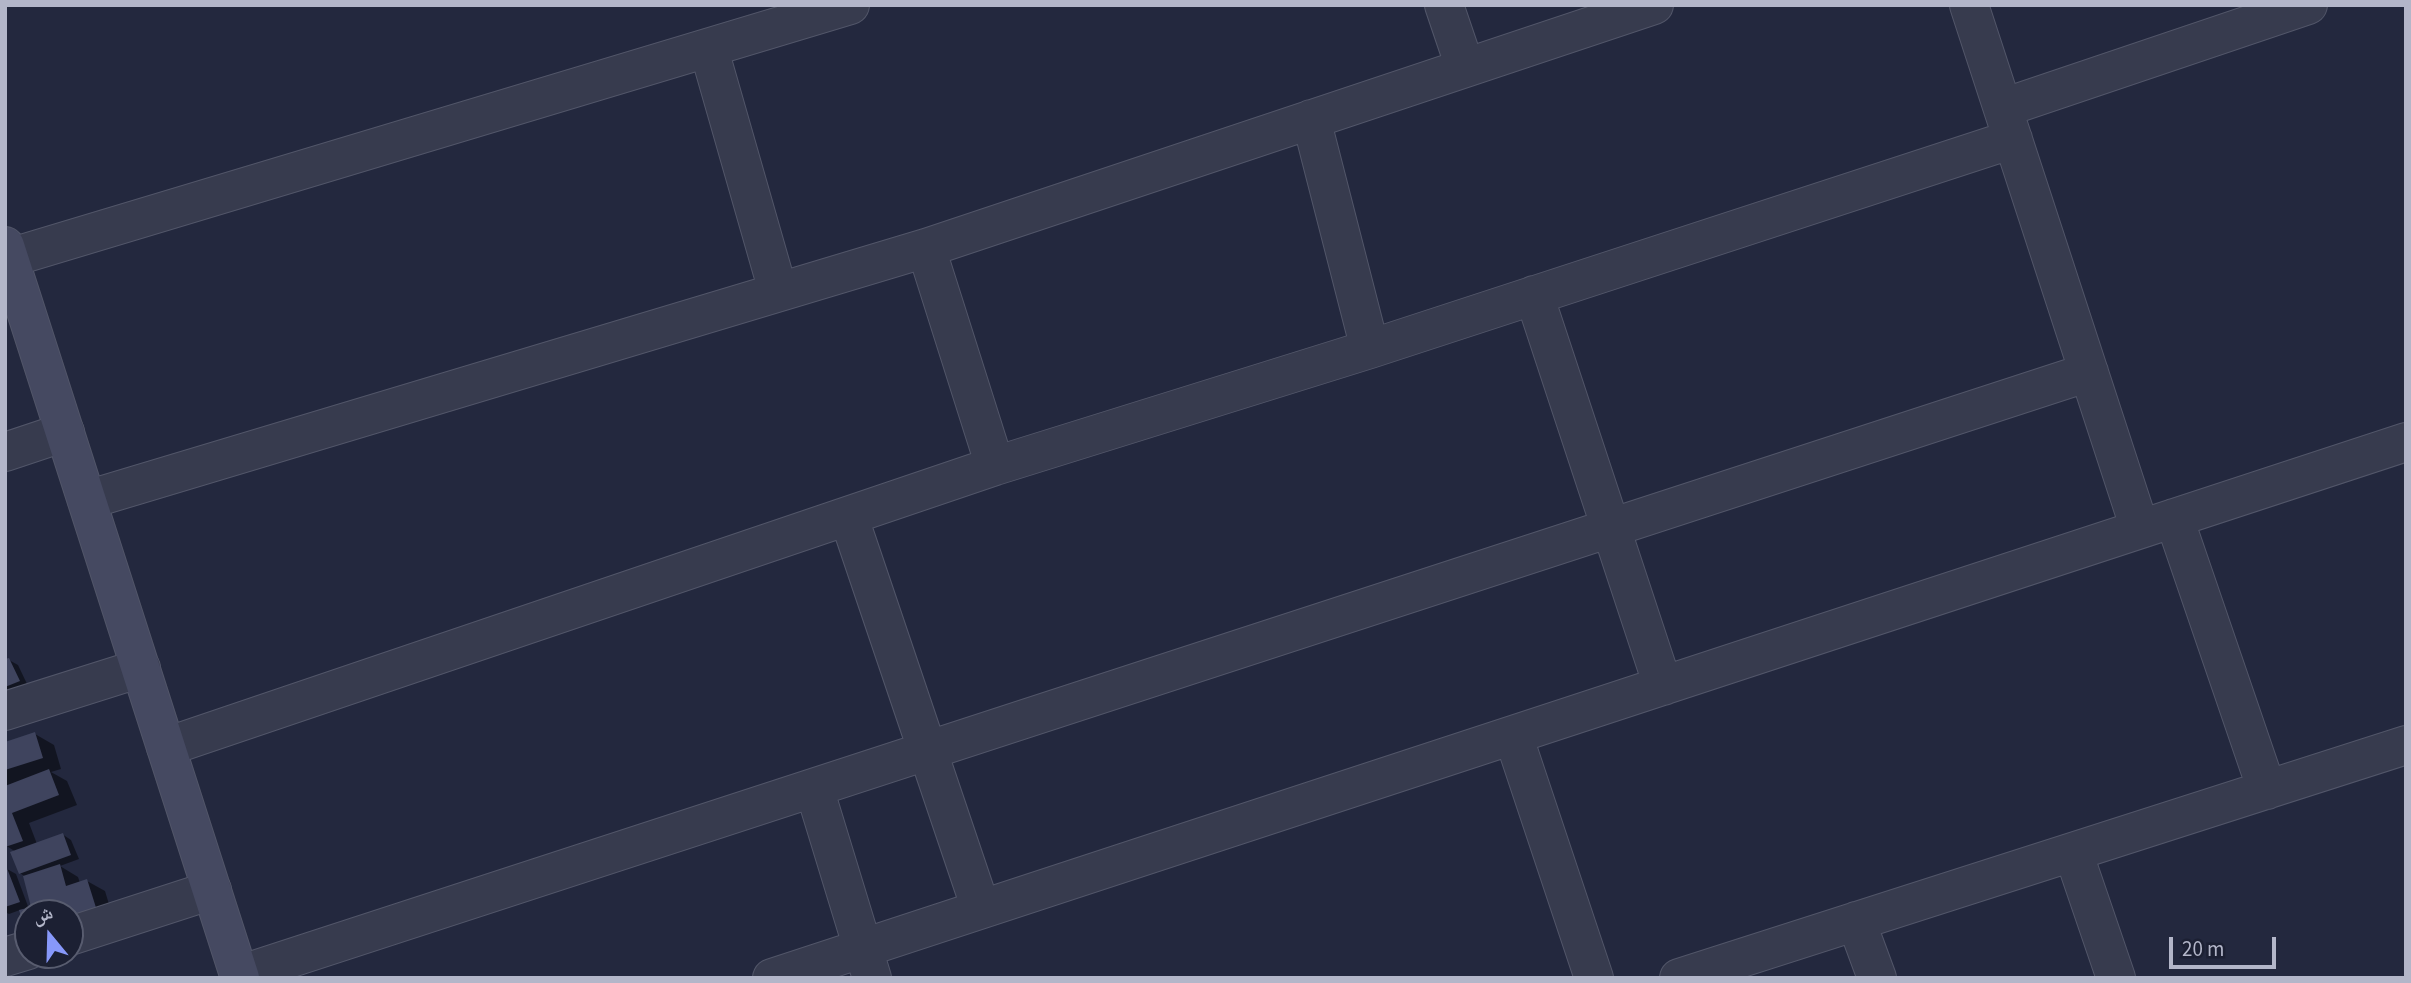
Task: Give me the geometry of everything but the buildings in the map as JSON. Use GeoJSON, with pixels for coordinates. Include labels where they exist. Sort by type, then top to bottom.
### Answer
{"type":"FeatureCollection","features":[{"type":"Feature","properties":{"kind":"street"},"geometry":{"type":"LineString","coordinates":[[850,5],[709,50],[7,252],[240,976],[2089,372]]}},
{"type":"Feature","properties":{"kind":"street"},"geometry":{"type":"LineString","coordinates":[[1444,5],[1465,67]]}},
{"type":"Feature","properties":{"kind":"street"},"geometry":{"type":"LineString","coordinates":[[87,500],[926,248],[1654,5]]}},
{"type":"Feature","properties":{"kind":"street"},"geometry":{"type":"LineString","coordinates":[[1969,5],[2089,372],[2157,524],[2267,790]]}},
{"type":"Feature","properties":{"kind":"street"},"geometry":{"type":"LineString","coordinates":[[166,747],[849,518],[995,466],[1534,295],[2008,124],[2308,5]]}},
{"type":"Feature","properties":{"kind":"street"},"geometry":{"type":"LineString","coordinates":[[709,50],[778,291]]}},
{"type":"Feature","properties":{"kind":"street"},"geometry":{"type":"LineString","coordinates":[[1311,119],[1370,349]]}},
{"type":"Feature","properties":{"kind":"street"},"geometry":{"type":"LineString","coordinates":[[926,248],[995,466]]}},
{"type":"Feature","properties":{"kind":"street"},"geometry":{"type":"LineString","coordinates":[[1534,295],[1663,685]]}},
{"type":"Feature","properties":{"kind":"street"},"geometry":{"type":"LineString","coordinates":[[5,452],[65,432]]}},
{"type":"Feature","properties":{"kind":"street"},"geometry":{"type":"LineString","coordinates":[[772,978],[867,963],[981,909],[2406,442]]}},
{"type":"Feature","properties":{"kind":"street"},"geometry":{"type":"LineString","coordinates":[[849,518],[981,909]]}},
{"type":"Feature","properties":{"kind":"street"},"geometry":{"type":"LineString","coordinates":[[5,711],[141,668]]}},
{"type":"Feature","properties":{"kind":"street"},"geometry":{"type":"LineString","coordinates":[[1513,735],[1594,978]]}},
{"type":"Feature","properties":{"kind":"street"},"geometry":{"type":"LineString","coordinates":[[1679,978],[2406,745]]}},
{"type":"Feature","properties":{"kind":"street"},"geometry":{"type":"LineString","coordinates":[[814,788],[867,963]]}},
{"type":"Feature","properties":{"kind":"street"},"geometry":{"type":"LineString","coordinates":[[2073,852],[2116,978]]}},
{"type":"Feature","properties":{"kind":"street"},"geometry":{"type":"LineString","coordinates":[[84,931],[212,890]]}},
{"type":"Feature","properties":{"kind":"street"},"geometry":{"type":"LineString","coordinates":[[1856,921],[1877,978]]}}]}
